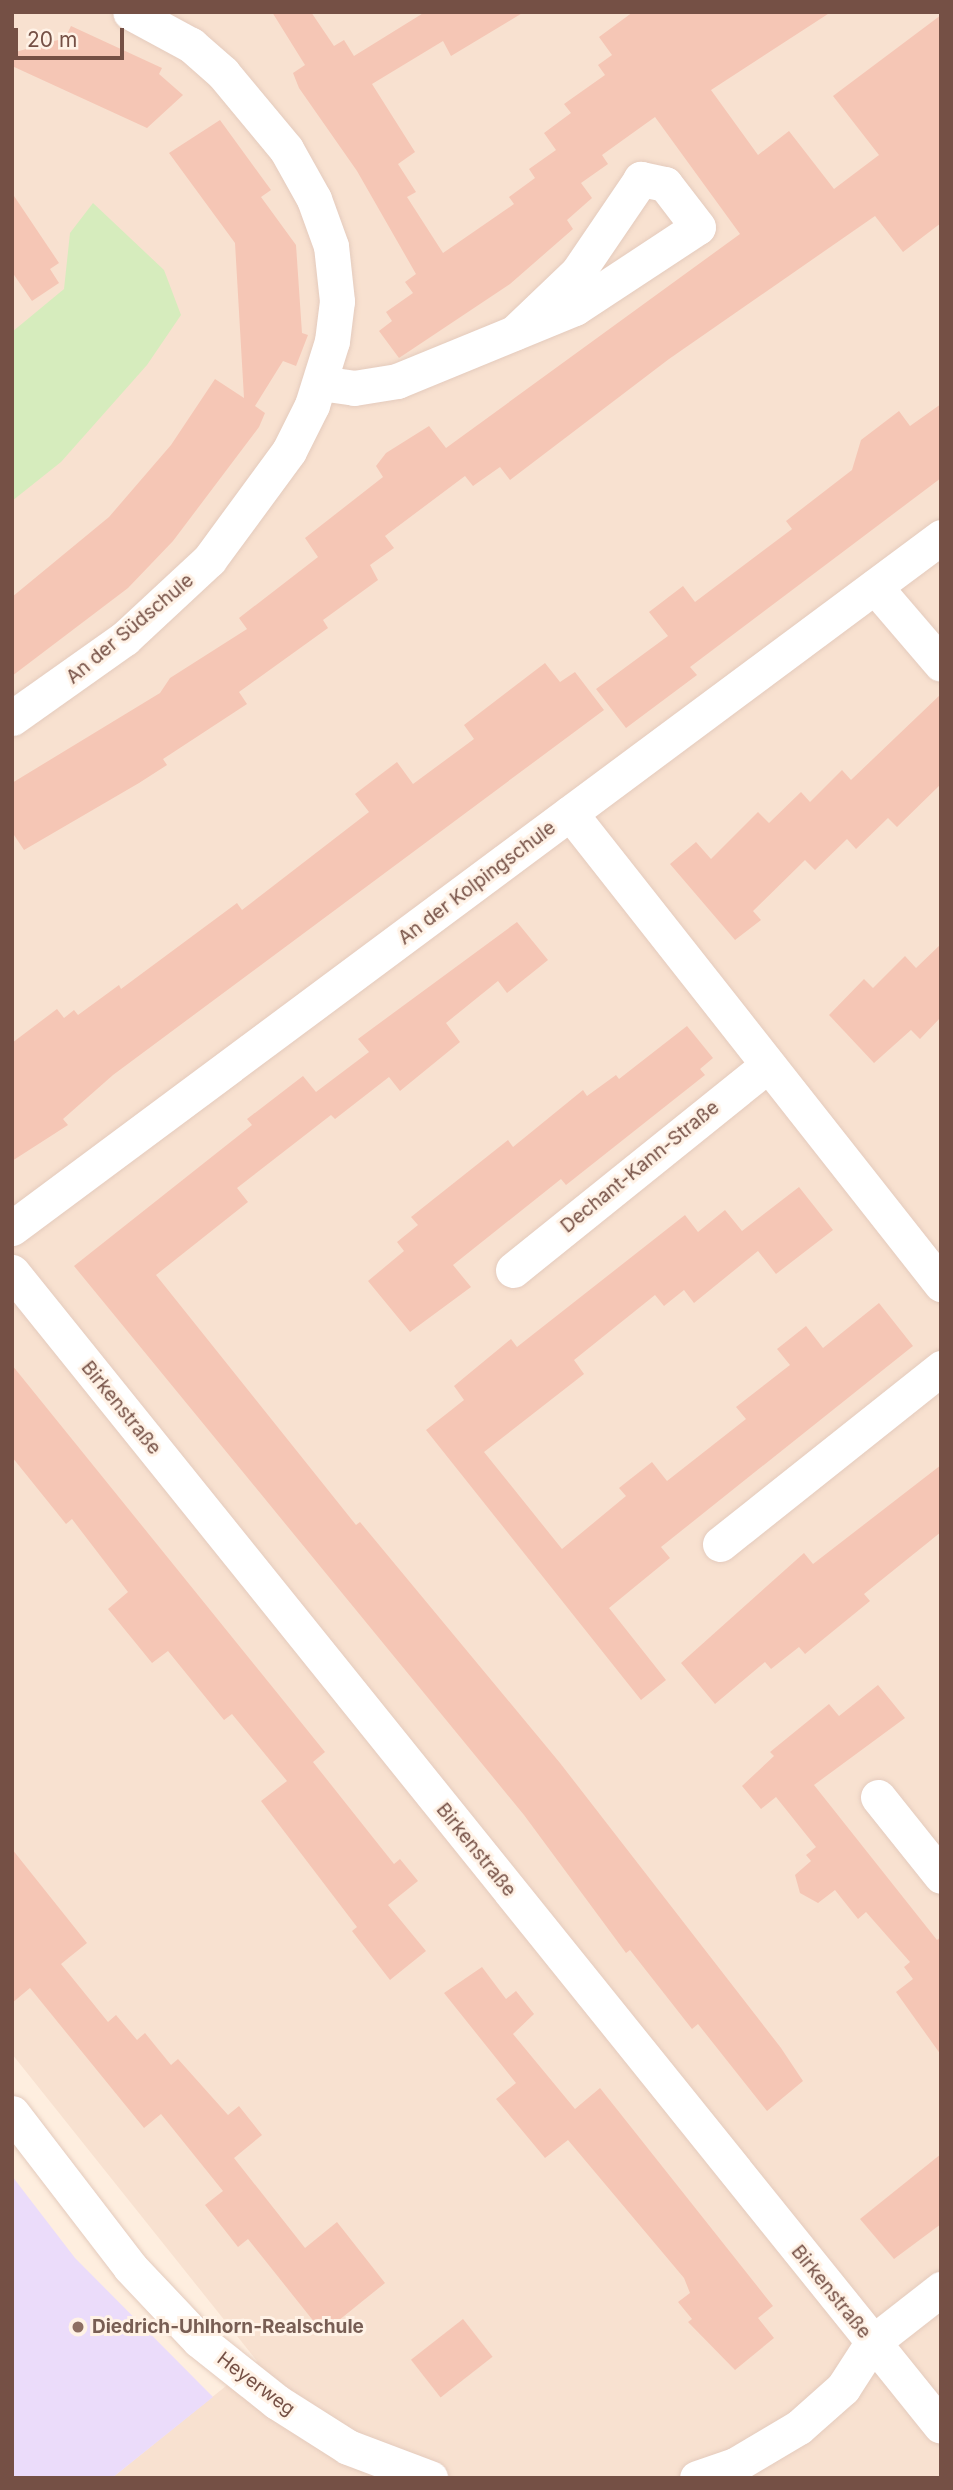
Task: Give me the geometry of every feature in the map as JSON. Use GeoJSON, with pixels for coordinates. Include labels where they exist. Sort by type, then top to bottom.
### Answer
{"type":"FeatureCollection","features":[{"type":"Feature","properties":{"kind":"street","name":"An der Südschule"},"geometry":{"type":"LineString","coordinates":[[12,718],[107,652],[201,568],[264,491],[320,383],[335,322],[335,272],[325,225],[301,172],[255,104],[223,73],[191,45],[130,12]]}},
{"type":"Feature","properties":{"kind":"street"},"geometry":{"type":"LineString","coordinates":[[320,383],[354,388],[397,381],[586,303],[698,227],[665,184],[641,179],[577,274],[515,332]]}},
{"type":"Feature","properties":{"kind":"street","name":"An der Kolpingschule"},"geometry":{"type":"LineString","coordinates":[[12,1228],[941,537]]}},
{"type":"Feature","properties":{"kind":"street"},"geometry":{"type":"LineString","coordinates":[[875,587],[941,664]]}},
{"type":"Feature","properties":{"kind":"street"},"geometry":{"type":"LineString","coordinates":[[570,813],[941,1284]]}},
{"type":"Feature","properties":{"kind":"street","name":"Dechant-Kann-Straße"},"geometry":{"type":"LineString","coordinates":[[513,1270],[768,1065]]}},
{"type":"Feature","properties":{"kind":"street","name":"Birkenstraße"},"geometry":{"type":"LineString","coordinates":[[12,1272],[941,2426]]}},
{"type":"Feature","properties":{"kind":"street"},"geometry":{"type":"LineString","coordinates":[[720,1544],[941,1368]]}},
{"type":"Feature","properties":{"kind":"street"},"geometry":{"type":"LineString","coordinates":[[878,1797],[941,1876]]}},
{"type":"Feature","properties":{"kind":"street","name":"Heyerweg"},"geometry":{"type":"LineString","coordinates":[[12,2113],[130,2267],[199,2340],[253,2385],[336,2440],[424,2477]]}},
{"type":"Feature","properties":{"kind":"street"},"geometry":{"type":"LineString","coordinates":[[697,2478],[735,2465],[799,2427],[843,2388],[872,2343],[941,2289]]}},
{"type":"Feature","properties":{"kind":"shaded area"},"geometry":{"type":"Polygon","coordinates":[[[12,12],[941,12],[941,2478],[112,2478],[257,2361],[12,2054],[12,12]]]}},
{"type":"Feature","properties":{"kind":"shaded area","name":"Diedrich-Uhlhorn-Realschule"},"geometry":{"type":"Polygon","coordinates":[[[12,2176],[75,2258],[213,2397],[112,2478],[12,2478],[12,2176]]]}},
{"type":"Feature","properties":{"kind":"green space"},"geometry":{"type":"Polygon","coordinates":[[[93,203],[164,270],[181,315],[147,365],[61,462],[12,501],[12,332],[64,289],[70,233],[93,203]]]}},
{"type":"Feature","properties":{"kind":"building"},"geometry":{"type":"Polygon","coordinates":[[[272,12],[311,12],[334,46],[344,40],[354,56],[425,12],[524,12],[451,56],[443,41],[372,84],[415,152],[398,164],[416,192],[407,197],[443,253],[514,204],[509,197],[535,178],[529,169],[556,150],[544,133],[571,113],[564,104],[605,75],[598,65],[612,55],[599,37],[633,12],[831,12],[711,90],[758,155],[789,131],[834,189],[879,155],[833,96],[941,15],[941,223],[903,252],[875,216],[669,359],[510,480],[500,467],[473,486],[465,476],[385,536],[394,548],[370,565],[378,580],[323,620],[328,628],[239,692],[247,704],[163,759],[167,765],[24,850],[12,832],[12,783],[160,693],[170,678],[247,629],[239,618],[318,557],[305,538],[383,477],[376,466],[386,453],[429,426],[446,448],[740,234],[655,117],[602,155],[608,164],[581,183],[592,198],[567,220],[573,229],[510,284],[399,358],[379,331],[392,321],[386,312],[413,293],[405,282],[416,274],[357,171],[299,88],[293,73],[305,65],[272,12]]]}},
{"type":"Feature","properties":{"kind":"building"},"geometry":{"type":"Polygon","coordinates":[[[71,26],[162,68],[159,74],[183,95],[147,128],[12,66],[12,53],[65,38],[71,26]]]}},
{"type":"Feature","properties":{"kind":"building"},"geometry":{"type":"Polygon","coordinates":[[[220,120],[271,190],[261,197],[296,245],[302,333],[308,335],[296,366],[283,361],[255,406],[265,413],[259,427],[173,541],[128,588],[12,676],[12,597],[109,517],[171,445],[215,379],[244,398],[235,243],[169,153],[220,120]]]}},
{"type":"Feature","properties":{"kind":"building"},"geometry":{"type":"Polygon","coordinates":[[[12,193],[59,263],[50,269],[59,283],[32,301],[12,272],[12,193]]]}},
{"type":"Feature","properties":{"kind":"building"},"geometry":{"type":"Polygon","coordinates":[[[941,404],[941,478],[690,667],[697,675],[626,728],[596,689],[668,636],[649,612],[683,586],[695,602],[792,529],[786,521],[852,470],[861,440],[899,411],[910,426],[941,404]]]}},
{"type":"Feature","properties":{"kind":"building"},"geometry":{"type":"Polygon","coordinates":[[[545,663],[560,682],[575,672],[604,710],[113,1075],[63,1119],[68,1125],[12,1161],[12,1043],[57,1009],[64,1018],[74,1010],[78,1015],[119,985],[121,989],[237,903],[242,910],[369,812],[355,794],[397,762],[413,784],[474,739],[464,725],[545,663]]]}},
{"type":"Feature","properties":{"kind":"building"},"geometry":{"type":"Polygon","coordinates":[[[941,694],[941,784],[897,827],[888,818],[856,849],[847,839],[815,870],[805,860],[753,911],[761,920],[735,940],[670,864],[696,842],[711,859],[758,812],[769,823],[801,792],[810,802],[842,770],[851,780],[941,694]]]}},
{"type":"Feature","properties":{"kind":"building"},"geometry":{"type":"Polygon","coordinates":[[[517,922],[548,960],[507,993],[498,981],[446,1023],[460,1042],[400,1091],[389,1077],[335,1119],[331,1115],[237,1188],[248,1202],[156,1275],[356,1525],[360,1522],[560,1763],[781,2048],[803,2081],[767,2111],[698,2024],[692,2029],[630,1950],[626,1953],[524,1815],[74,1266],[252,1125],[247,1119],[303,1076],[316,1092],[369,1052],[358,1039],[517,922]]]}},
{"type":"Feature","properties":{"kind":"building"},"geometry":{"type":"Polygon","coordinates":[[[941,944],[941,1017],[920,1039],[911,1030],[874,1063],[829,1015],[864,979],[873,988],[905,956],[916,968],[941,944]]]}},
{"type":"Feature","properties":{"kind":"building"},"geometry":{"type":"Polygon","coordinates":[[[687,1026],[713,1058],[700,1069],[705,1075],[566,1185],[561,1179],[453,1265],[471,1287],[410,1332],[368,1281],[404,1251],[397,1242],[418,1225],[411,1217],[508,1140],[513,1147],[583,1090],[587,1096],[616,1075],[619,1079],[687,1026]]]}},
{"type":"Feature","properties":{"kind":"building"},"geometry":{"type":"Polygon","coordinates":[[[799,1187],[833,1230],[776,1274],[758,1251],[694,1303],[684,1290],[664,1306],[655,1295],[574,1360],[584,1374],[484,1452],[562,1549],[626,1496],[619,1488],[652,1462],[667,1481],[746,1419],[736,1407],[790,1365],[777,1349],[806,1326],[823,1348],[879,1303],[913,1346],[661,1547],[670,1558],[609,1608],[666,1680],[641,1700],[426,1430],[464,1400],[454,1386],[511,1339],[517,1347],[685,1215],[698,1232],[725,1210],[742,1231],[799,1187]]]}},
{"type":"Feature","properties":{"kind":"building"},"geometry":{"type":"Polygon","coordinates":[[[12,1365],[325,1752],[313,1762],[394,1864],[400,1859],[418,1881],[388,1905],[426,1951],[390,1980],[352,1931],[357,1927],[261,1801],[287,1781],[232,1714],[224,1720],[168,1651],[152,1663],[108,1609],[128,1592],[72,1519],[66,1524],[12,1457],[12,1365]]]}},
{"type":"Feature","properties":{"kind":"building"},"geometry":{"type":"Polygon","coordinates":[[[941,1465],[941,1532],[864,1594],[870,1601],[805,1654],[799,1647],[771,1669],[765,1662],[715,1704],[681,1663],[804,1553],[813,1564],[941,1465]]]}},
{"type":"Feature","properties":{"kind":"building"},"geometry":{"type":"Polygon","coordinates":[[[878,1685],[905,1718],[814,1785],[937,1940],[941,1937],[941,2055],[896,1992],[913,1979],[904,1967],[910,1962],[866,1912],[858,1919],[835,1890],[818,1903],[800,1893],[795,1875],[811,1861],[806,1855],[816,1847],[776,1797],[761,1809],[742,1786],[774,1756],[770,1752],[829,1704],[839,1716],[878,1685]]]}},
{"type":"Feature","properties":{"kind":"building"},"geometry":{"type":"Polygon","coordinates":[[[12,1849],[87,1943],[61,1964],[108,2022],[116,2015],[137,2040],[145,2033],[171,2065],[178,2059],[228,2115],[239,2106],[262,2135],[234,2158],[305,2248],[337,2222],[385,2283],[323,2333],[248,2239],[238,2247],[205,2205],[223,2191],[161,2114],[144,2128],[30,1988],[12,2003],[12,1849]]]}},
{"type":"Feature","properties":{"kind":"building"},"geometry":{"type":"Polygon","coordinates":[[[482,1967],[506,1999],[516,1991],[534,2014],[513,2034],[575,2109],[600,2088],[773,2306],[758,2318],[774,2338],[735,2370],[688,2322],[692,2319],[678,2302],[690,2293],[684,2278],[568,2140],[545,2158],[496,2099],[516,2083],[444,1993],[482,1967]]]}},
{"type":"Feature","properties":{"kind":"building"},"geometry":{"type":"Polygon","coordinates":[[[941,2154],[941,2224],[894,2259],[860,2219],[941,2154]]]}},
{"type":"Feature","properties":{"kind":"building"},"geometry":{"type":"Polygon","coordinates":[[[463,2319],[493,2357],[441,2397],[411,2360],[463,2319]]]}},
{"type":"Feature","properties":{"kind":"place","name":"Diedrich-Uhlhorn-Realschule"},"geometry":{"type":"Point","coordinates":[78,2327]}}]}
